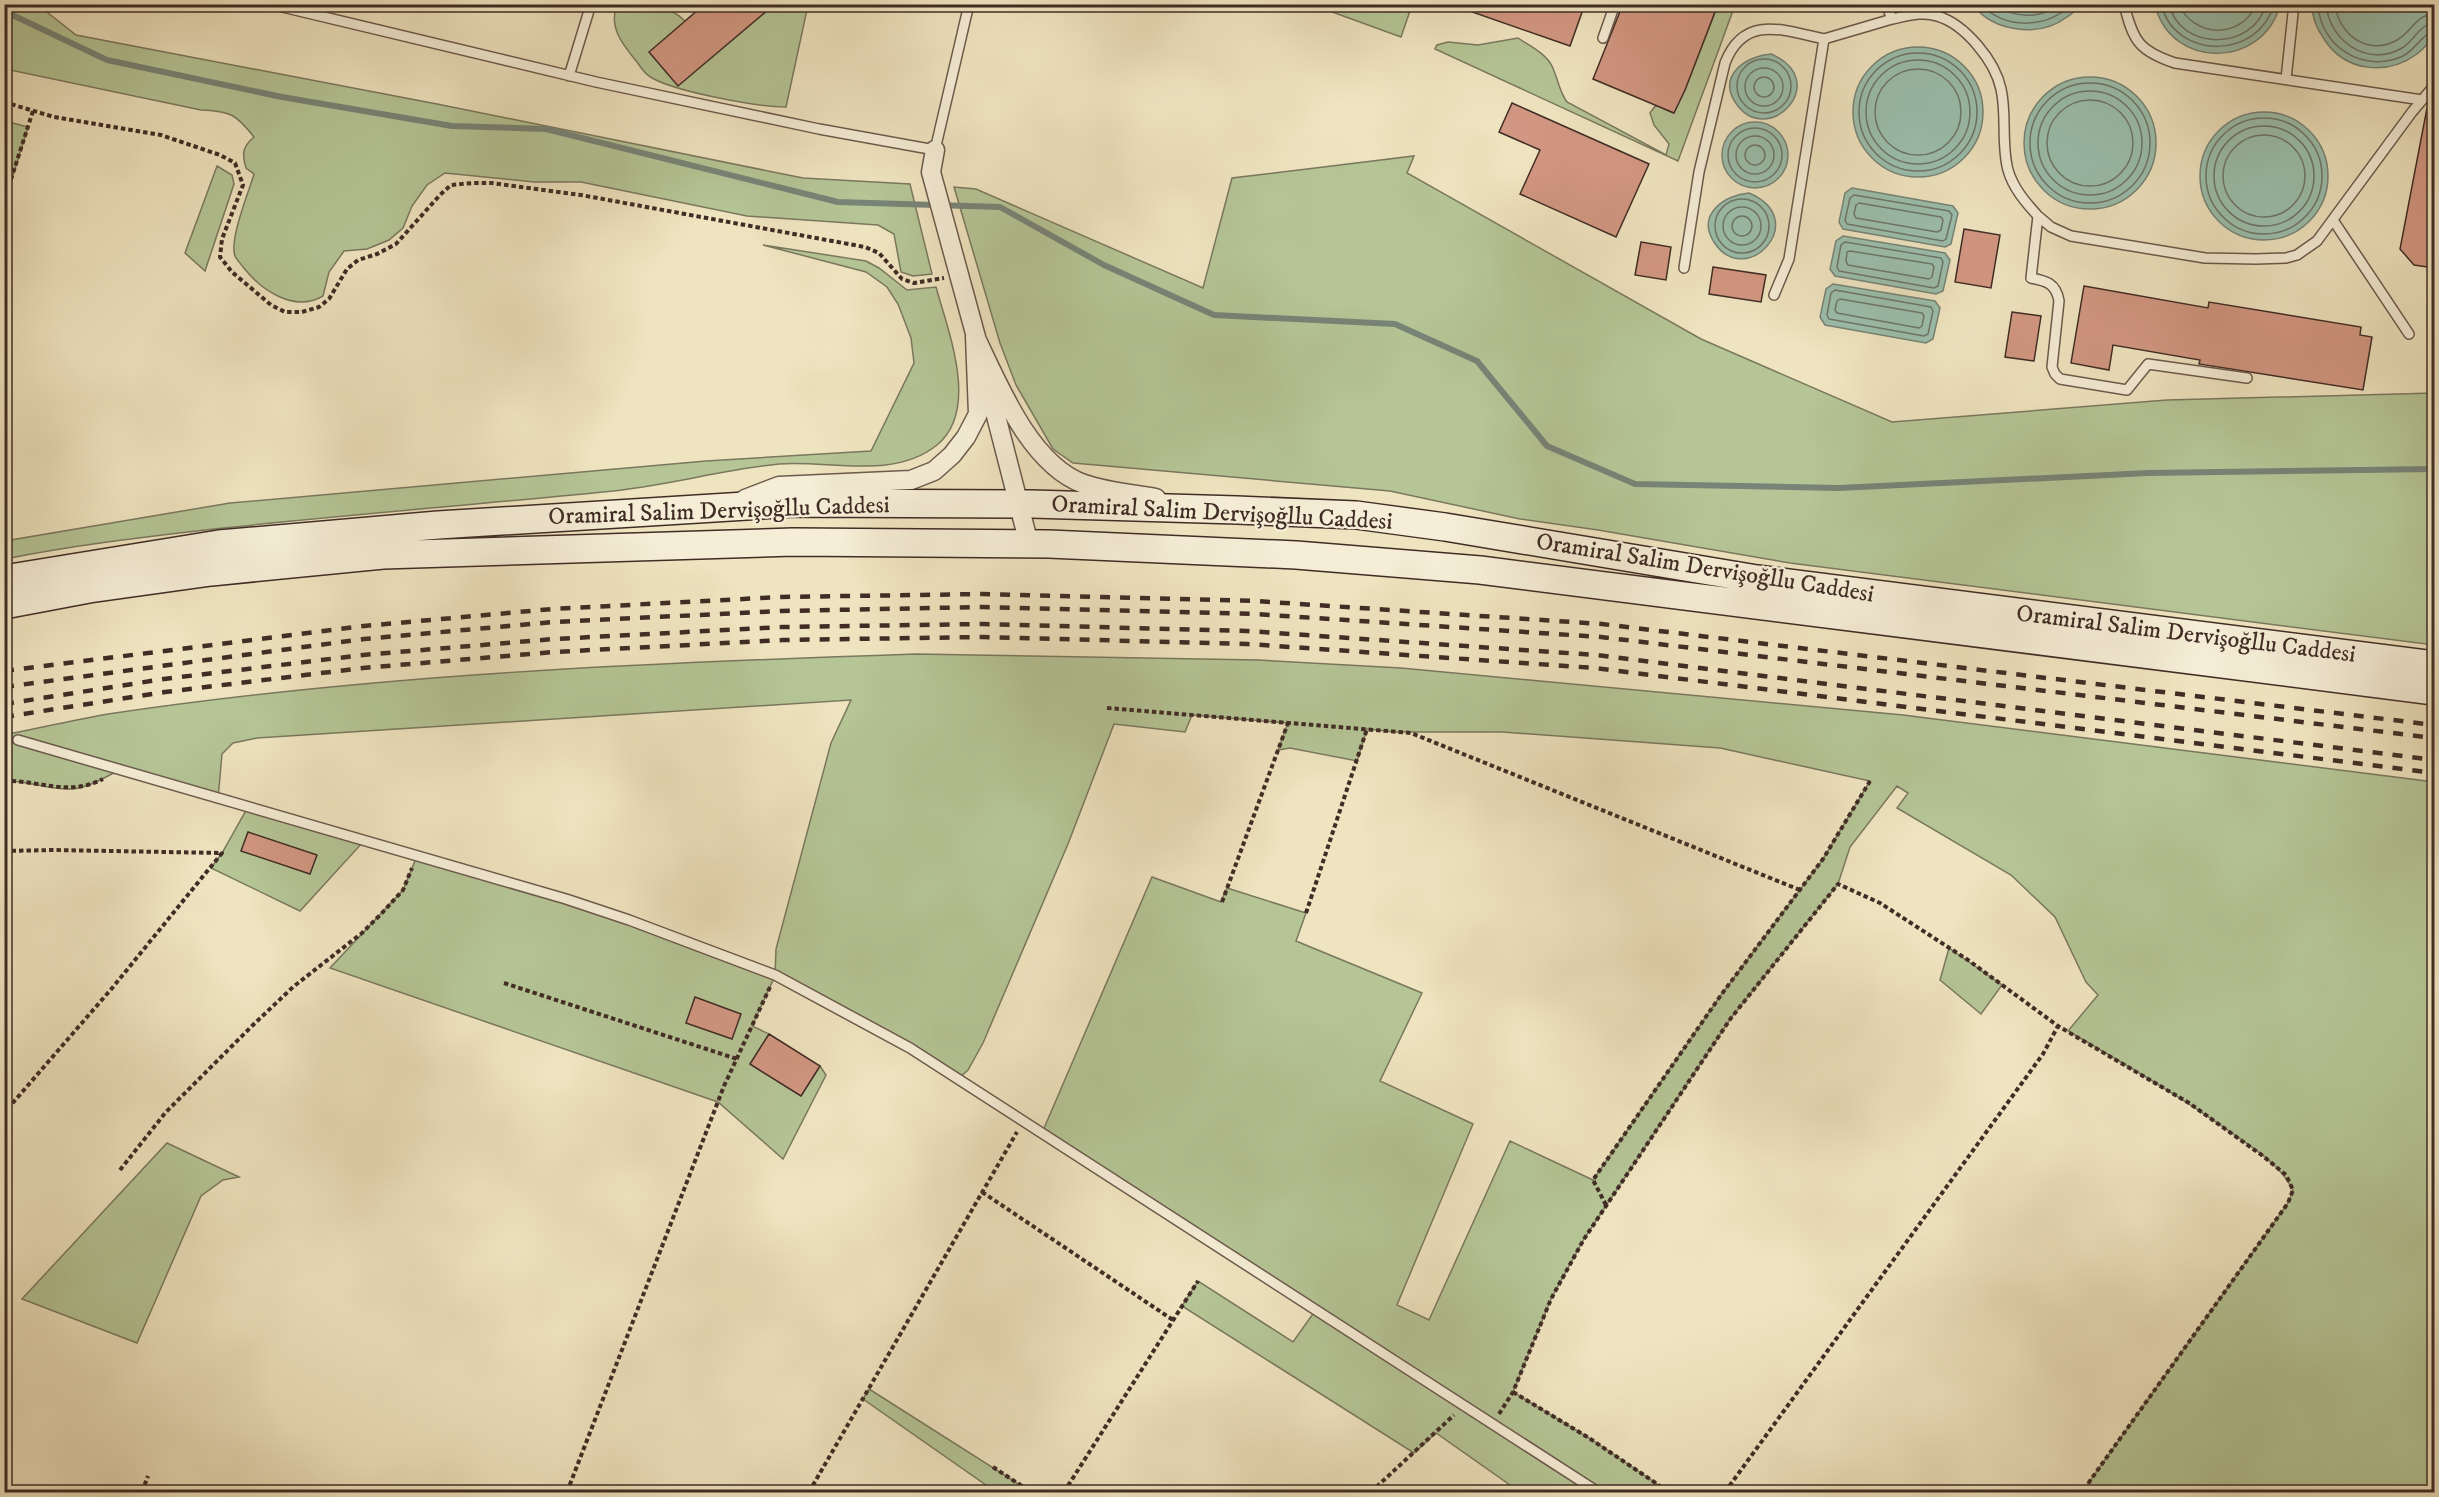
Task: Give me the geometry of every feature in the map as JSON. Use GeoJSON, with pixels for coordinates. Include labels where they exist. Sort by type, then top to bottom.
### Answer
{"type":"FeatureCollection","features":[{"type":"Feature","properties":{"kind":"main road","name":"Oramiral Salim Dervişoğllu Caddesi"},"geometry":{"type":"LineString","coordinates":[[4,579],[219,544],[438,525],[794,503],[1020,504],[1214,509],[1356,515],[1457,529],[1757,579],[2434,665]]}},
{"type":"Feature","properties":{"kind":"main road","name":"Oramiral Salim Dervişoğllu Caddesi"},"geometry":{"type":"LineString","coordinates":[[4,605],[89,589],[211,572],[383,555],[793,542],[1029,544],[1296,555],[1480,570],[2434,691]]}},
{"type":"Feature","properties":{"kind":"street"},"geometry":{"type":"LineString","coordinates":[[935,150],[931,172],[1029,544]]}},
{"type":"Feature","properties":{"kind":"street"},"geometry":{"type":"LineString","coordinates":[[723,508],[779,486],[911,480],[934,471],[952,455],[966,437],[978,414],[975,336]]}},
{"type":"Feature","properties":{"kind":"street"},"geometry":{"type":"LineString","coordinates":[[975,336],[1016,418],[1049,460],[1066,475],[1084,484],[1214,509]]}},
{"type":"Feature","properties":{"kind":"lane"},"geometry":{"type":"LineString","coordinates":[[270,4],[569,76],[807,126],[935,150],[969,4]]}},
{"type":"Feature","properties":{"kind":"lane"},"geometry":{"type":"LineString","coordinates":[[569,76],[591,4]]}},
{"type":"Feature","properties":{"kind":"lane"},"geometry":{"type":"LineString","coordinates":[[1602,38],[1615,4]]}},
{"type":"Feature","properties":{"kind":"lane"},"geometry":{"type":"LineString","coordinates":[[1886,4],[1892,19]]}},
{"type":"Feature","properties":{"kind":"lane"},"geometry":{"type":"LineString","coordinates":[[2124,4],[2129,24],[2137,40],[2147,52],[2175,63],[2422,100]]}},
{"type":"Feature","properties":{"kind":"lane"},"geometry":{"type":"LineString","coordinates":[[2286,80],[2294,4]]}},
{"type":"Feature","properties":{"kind":"lane"},"geometry":{"type":"LineString","coordinates":[[1684,268],[1700,172],[1725,63],[1731,46],[1743,36],[1765,28],[1824,39],[1892,19],[1913,15],[1938,16],[1965,33],[1989,59],[2001,88],[2008,170],[2017,190],[2038,216],[2063,233],[2086,239],[2205,258],[2256,260],[2286,258],[2297,255],[2317,241],[2434,86]]}},
{"type":"Feature","properties":{"kind":"lane"},"geometry":{"type":"LineString","coordinates":[[1774,296],[1789,259],[1824,39]]}},
{"type":"Feature","properties":{"kind":"lane"},"geometry":{"type":"LineString","coordinates":[[2038,216],[2031,278],[2046,281],[2058,292],[2052,367],[2060,379],[2127,390],[2148,364],[2247,378]]}},
{"type":"Feature","properties":{"kind":"lane"},"geometry":{"type":"LineString","coordinates":[[2333,220],[2409,334]]}},
{"type":"Feature","properties":{"kind":"lane"},"geometry":{"type":"LineString","coordinates":[[18,741],[597,909],[776,975],[910,1048],[1598,1492]]}},
{"type":"Feature","properties":{"kind":"path"},"geometry":{"type":"LineString","coordinates":[[4,102],[54,117],[161,135],[220,155],[235,163],[243,185],[222,239],[220,257],[232,272],[271,305],[285,312],[302,312],[319,307],[329,300],[347,269],[358,260],[377,254],[396,244],[451,185],[472,183],[491,183],[581,195],[865,247],[879,253],[902,279],[914,283],[958,270]]}},
{"type":"Feature","properties":{"kind":"path"},"geometry":{"type":"LineString","coordinates":[[4,201],[33,111]]}},
{"type":"Feature","properties":{"kind":"path"},"geometry":{"type":"LineString","coordinates":[[1107,708],[1411,733],[1800,890]]}},
{"type":"Feature","properties":{"kind":"path"},"geometry":{"type":"LineString","coordinates":[[1222,902],[1288,723]]}},
{"type":"Feature","properties":{"kind":"path"},"geometry":{"type":"LineString","coordinates":[[1306,913],[1367,729]]}},
{"type":"Feature","properties":{"kind":"path"},"geometry":{"type":"LineString","coordinates":[[4,781],[21,780],[71,789],[94,783],[119,770]]}},
{"type":"Feature","properties":{"kind":"path"},"geometry":{"type":"LineString","coordinates":[[1606,1205],[1593,1180],[1721,996],[1823,859],[1870,781]]}},
{"type":"Feature","properties":{"kind":"path"},"geometry":{"type":"LineString","coordinates":[[4,851],[222,853],[113,987],[4,1113]]}},
{"type":"Feature","properties":{"kind":"path"},"geometry":{"type":"LineString","coordinates":[[120,1170],[166,1112],[253,1025],[292,987],[363,933],[382,913],[403,890],[417,856]]}},
{"type":"Feature","properties":{"kind":"path"},"geometry":{"type":"LineString","coordinates":[[1493,1425],[1513,1392],[1551,1299],[1606,1205],[1731,1018],[1838,884],[1880,903],[1968,960],[2058,1026],[2189,1103],[2286,1175],[2293,1190],[2289,1203],[2082,1492]]}},
{"type":"Feature","properties":{"kind":"path"},"geometry":{"type":"LineString","coordinates":[[567,1492],[718,1102],[776,975]]}},
{"type":"Feature","properties":{"kind":"path"},"geometry":{"type":"LineString","coordinates":[[504,983],[737,1059]]}},
{"type":"Feature","properties":{"kind":"path"},"geometry":{"type":"LineString","coordinates":[[1725,1492],[2043,1054],[2058,1026]]}},
{"type":"Feature","properties":{"kind":"path"},"geometry":{"type":"LineString","coordinates":[[809,1492],[1023,1121]]}},
{"type":"Feature","properties":{"kind":"path"},"geometry":{"type":"LineString","coordinates":[[982,1192],[1173,1320]]}},
{"type":"Feature","properties":{"kind":"path"},"geometry":{"type":"LineString","coordinates":[[1064,1492],[1198,1281]]}},
{"type":"Feature","properties":{"kind":"path"},"geometry":{"type":"LineString","coordinates":[[1513,1392],[1589,1438],[1669,1492]]}},
{"type":"Feature","properties":{"kind":"path"},"geometry":{"type":"LineString","coordinates":[[1371,1492],[1464,1406]]}},
{"type":"Feature","properties":{"kind":"path"},"geometry":{"type":"LineString","coordinates":[[993,1467],[1031,1492]]}},
{"type":"Feature","properties":{"kind":"path"},"geometry":{"type":"LineString","coordinates":[[142,1492],[148,1476]]}},
{"type":"Feature","properties":{"kind":"shaded area"},"geometry":{"type":"Polygon","coordinates":[[[5,4],[38,5],[76,35],[437,104],[803,178],[910,184],[932,274],[913,276],[901,272],[894,234],[878,225],[747,216],[581,182],[534,182],[445,173],[427,185],[412,206],[403,228],[389,240],[367,249],[344,251],[329,272],[323,296],[312,301],[290,300],[259,284],[235,256],[237,227],[254,174],[246,168],[244,155],[247,144],[254,137],[242,123],[232,115],[219,111],[201,110],[5,69],[5,4]]]}},
{"type":"Feature","properties":{"kind":"shaded area"},"geometry":{"type":"Polygon","coordinates":[[[1412,4],[1401,37],[1313,5],[1412,4]]]}},
{"type":"Feature","properties":{"kind":"shaded area"},"geometry":{"type":"Polygon","coordinates":[[[617,5],[662,8],[670,10],[685,21],[698,10],[693,5],[808,5],[786,107],[718,98],[650,77],[618,35],[614,21],[617,5]]]}},
{"type":"Feature","properties":{"kind":"shaded area"},"geometry":{"type":"Polygon","coordinates":[[[1718,5],[1735,5],[1678,161],[1435,49],[1437,45],[1448,42],[1478,45],[1518,38],[1549,61],[1567,102],[1666,155],[1669,144],[1654,125],[1650,113],[1656,105],[1673,113],[1685,90],[1718,5]]]}},
{"type":"Feature","properties":{"kind":"shaded area"},"geometry":{"type":"Polygon","coordinates":[[[4,121],[28,127],[5,201],[4,121]]]}},
{"type":"Feature","properties":{"kind":"shaded area"},"geometry":{"type":"Polygon","coordinates":[[[1414,156],[1407,173],[1701,339],[1892,422],[2167,400],[2434,393],[2434,645],[1790,563],[1520,519],[1390,491],[1073,463],[1053,449],[1016,385],[1000,343],[954,187],[976,189],[1203,288],[1232,178],[1414,156]]]}},
{"type":"Feature","properties":{"kind":"shaded area"},"geometry":{"type":"Polygon","coordinates":[[[217,166],[232,175],[234,184],[205,271],[185,253],[217,166]]]}},
{"type":"Feature","properties":{"kind":"shaded area"},"geometry":{"type":"Polygon","coordinates":[[[763,245],[866,261],[907,290],[936,287],[953,347],[959,391],[957,412],[950,430],[937,445],[920,456],[881,465],[779,464],[625,490],[214,529],[83,545],[5,559],[5,541],[230,503],[706,461],[871,451],[914,363],[911,338],[898,304],[887,287],[866,272],[763,245]]]}},
{"type":"Feature","properties":{"kind":"shaded area"},"geometry":{"type":"Polygon","coordinates":[[[916,654],[1258,660],[1401,668],[1903,715],[2434,782],[2434,1492],[2082,1492],[2288,1203],[2293,1190],[2281,1173],[2250,1146],[2172,1093],[2068,1031],[2098,995],[2086,982],[2055,917],[2011,875],[1897,808],[1908,793],[1897,786],[1850,847],[1838,884],[1731,1018],[1584,1239],[1551,1299],[1513,1392],[1589,1438],[1669,1492],[1520,1492],[1436,1433],[1414,1453],[1182,1306],[1198,1281],[1293,1342],[1315,1311],[1042,1133],[1152,877],[1221,902],[1227,888],[1306,913],[1296,941],[1422,993],[1380,1081],[1473,1124],[1397,1305],[1429,1320],[1510,1141],[1593,1180],[1721,995],[1823,859],[1870,781],[1720,748],[1502,732],[1395,732],[1367,729],[1357,761],[1290,748],[1278,750],[1288,723],[1192,715],[1185,732],[1114,724],[1068,844],[983,1043],[968,1070],[958,1079],[775,976],[752,1026],[769,1034],[750,1064],[801,1096],[820,1066],[826,1075],[783,1159],[718,1102],[330,968],[403,890],[417,856],[566,899],[775,975],[776,949],[831,743],[851,700],[257,738],[233,743],[222,754],[218,799],[119,770],[90,785],[71,789],[5,781],[4,735],[108,714],[309,689],[511,672],[916,654]]]}},
{"type":"Feature","properties":{"kind":"shaded area"},"geometry":{"type":"Polygon","coordinates":[[[248,807],[364,841],[300,911],[211,868],[248,807]]]}},
{"type":"Feature","properties":{"kind":"shaded area"},"geometry":{"type":"Polygon","coordinates":[[[1949,948],[2002,985],[1981,1014],[1940,980],[1949,948]]]}},
{"type":"Feature","properties":{"kind":"shaded area"},"geometry":{"type":"Polygon","coordinates":[[[167,1143],[239,1177],[223,1180],[201,1196],[137,1343],[22,1299],[167,1143]]]}},
{"type":"Feature","properties":{"kind":"shaded area"},"geometry":{"type":"Polygon","coordinates":[[[869,1389],[1031,1492],[996,1492],[863,1399],[869,1389]]]}},
{"type":"Feature","properties":{"kind":"water"},"geometry":{"type":"Polygon","coordinates":[[[2155,4],[2280,5],[2270,26],[2256,41],[2237,50],[2217,53],[2197,50],[2179,41],[2164,26],[2155,4]]]}},
{"type":"Feature","properties":{"kind":"water"},"geometry":{"type":"Polygon","coordinates":[[[1973,5],[2081,5],[2056,24],[2030,30],[2017,29],[1993,21],[1973,5]]]}},
{"type":"Feature","properties":{"kind":"water"},"geometry":{"type":"Polygon","coordinates":[[[2312,5],[2434,5],[2435,29],[2431,39],[2424,47],[2405,61],[2393,66],[2367,67],[2343,58],[2333,50],[2317,27],[2312,5]]]}},
{"type":"Feature","properties":{"kind":"water"},"geometry":{"type":"Polygon","coordinates":[[[1918,47],[1943,52],[1964,66],[1978,87],[1983,112],[1978,137],[1964,158],[1943,172],[1918,177],[1893,172],[1872,158],[1858,137],[1853,112],[1858,87],[1872,66],[1893,52],[1918,47]]]}},
{"type":"Feature","properties":{"kind":"water"},"geometry":{"type":"Polygon","coordinates":[[[1771,54],[1789,66],[1796,80],[1796,94],[1789,106],[1777,115],[1763,119],[1748,115],[1735,102],[1730,83],[1732,75],[1744,63],[1771,54]]]}},
{"type":"Feature","properties":{"kind":"water"},"geometry":{"type":"Polygon","coordinates":[[[2090,77],[2115,82],[2136,97],[2151,118],[2156,143],[2151,168],[2136,189],[2115,204],[2090,209],[2065,204],[2044,189],[2029,168],[2024,143],[2029,118],[2044,97],[2065,82],[2090,77]]]}},
{"type":"Feature","properties":{"kind":"water"},"geometry":{"type":"Polygon","coordinates":[[[2264,112],[2288,117],[2309,131],[2323,152],[2328,176],[2323,200],[2309,221],[2288,235],[2264,240],[2240,235],[2219,221],[2205,200],[2200,176],[2205,152],[2219,131],[2240,117],[2264,112]]]}},
{"type":"Feature","properties":{"kind":"water"},"geometry":{"type":"Polygon","coordinates":[[[1755,122],[1767,125],[1778,132],[1785,143],[1788,155],[1785,167],[1778,178],[1767,185],[1755,188],[1743,185],[1732,178],[1725,167],[1722,155],[1725,143],[1732,132],[1743,125],[1755,122]]]}},
{"type":"Feature","properties":{"kind":"water"},"geometry":{"type":"Polygon","coordinates":[[[1852,188],[1953,206],[1958,213],[1951,244],[1945,247],[1843,229],[1839,222],[1845,193],[1852,188]]]}},
{"type":"Feature","properties":{"kind":"water"},"geometry":{"type":"Polygon","coordinates":[[[1749,193],[1767,205],[1775,219],[1774,233],[1767,246],[1756,255],[1742,259],[1727,255],[1714,242],[1708,223],[1716,208],[1723,202],[1749,193]]]}},
{"type":"Feature","properties":{"kind":"water"},"geometry":{"type":"Polygon","coordinates":[[[1843,236],[1945,253],[1950,260],[1943,291],[1936,294],[1835,276],[1830,269],[1836,241],[1843,236]]]}},
{"type":"Feature","properties":{"kind":"water"},"geometry":{"type":"Polygon","coordinates":[[[1833,284],[1935,301],[1940,308],[1933,339],[1926,343],[1825,325],[1820,317],[1826,289],[1833,284]]]}},
{"type":"Feature","properties":{"kind":"building"},"geometry":{"type":"Polygon","coordinates":[[[705,4],[775,4],[678,86],[649,52],[705,4]]]}},
{"type":"Feature","properties":{"kind":"building"},"geometry":{"type":"Polygon","coordinates":[[[1458,4],[1585,4],[1570,46],[1458,7],[1458,4]]]}},
{"type":"Feature","properties":{"kind":"building"},"geometry":{"type":"Polygon","coordinates":[[[1623,4],[1718,4],[1674,113],[1593,79],[1623,4]]]}},
{"type":"Feature","properties":{"kind":"building"},"geometry":{"type":"Polygon","coordinates":[[[1512,103],[1649,164],[1616,237],[1520,194],[1540,150],[1499,132],[1512,103]]]}},
{"type":"Feature","properties":{"kind":"building"},"geometry":{"type":"Polygon","coordinates":[[[2427,108],[2434,109],[2434,268],[2414,265],[2400,249],[2427,108]]]}},
{"type":"Feature","properties":{"kind":"building"},"geometry":{"type":"Polygon","coordinates":[[[1964,229],[2000,235],[1991,288],[1955,282],[1964,229]]]}},
{"type":"Feature","properties":{"kind":"building"},"geometry":{"type":"Polygon","coordinates":[[[1641,242],[1671,247],[1666,280],[1635,275],[1641,242]]]}},
{"type":"Feature","properties":{"kind":"building"},"geometry":{"type":"Polygon","coordinates":[[[1713,267],[1766,275],[1761,302],[1709,294],[1713,267]]]}},
{"type":"Feature","properties":{"kind":"building"},"geometry":{"type":"Polygon","coordinates":[[[2084,286],[2208,308],[2209,302],[2361,327],[2360,335],[2372,337],[2363,390],[2199,364],[2200,360],[2113,345],[2109,370],[2071,363],[2084,286]]]}},
{"type":"Feature","properties":{"kind":"building"},"geometry":{"type":"Polygon","coordinates":[[[2012,312],[2041,316],[2034,361],[2005,357],[2012,312]]]}},
{"type":"Feature","properties":{"kind":"building"},"geometry":{"type":"Polygon","coordinates":[[[248,832],[317,855],[310,874],[241,851],[248,832]]]}},
{"type":"Feature","properties":{"kind":"building"},"geometry":{"type":"Polygon","coordinates":[[[695,997],[741,1014],[732,1039],[686,1023],[695,997]]]}},
{"type":"Feature","properties":{"kind":"building"},"geometry":{"type":"Polygon","coordinates":[[[769,1034],[820,1066],[801,1096],[750,1064],[769,1034]]]}},
{"type":"Feature","properties":{"kind":"waterway"},"geometry":{"type":"LineString","coordinates":[[4,11],[107,60],[282,97],[452,126],[546,129],[838,202],[1000,207],[1104,265],[1214,315],[1395,324],[1477,361],[1547,446],[1635,484],[1839,488],[2148,473],[2434,469]]}},
{"type":"Feature","properties":{"kind":"railway"},"geometry":{"type":"LineString","coordinates":[[4,671],[364,626],[552,609],[781,597],[983,594],[1255,601],[1602,624],[2434,725]]}},
{"type":"Feature","properties":{"kind":"railway"},"geometry":{"type":"LineString","coordinates":[[4,687],[364,639],[553,622],[781,611],[983,607],[1255,614],[1601,637],[2434,738]]}},
{"type":"Feature","properties":{"kind":"railway"},"geometry":{"type":"LineString","coordinates":[[4,704],[164,679],[363,655],[554,639],[782,627],[982,624],[1247,631],[1596,655],[2434,760]]}},
{"type":"Feature","properties":{"kind":"railway"},"geometry":{"type":"LineString","coordinates":[[4,717],[165,692],[363,668],[554,652],[783,640],[982,637],[1247,644],[1595,668],[2434,773]]}}]}
